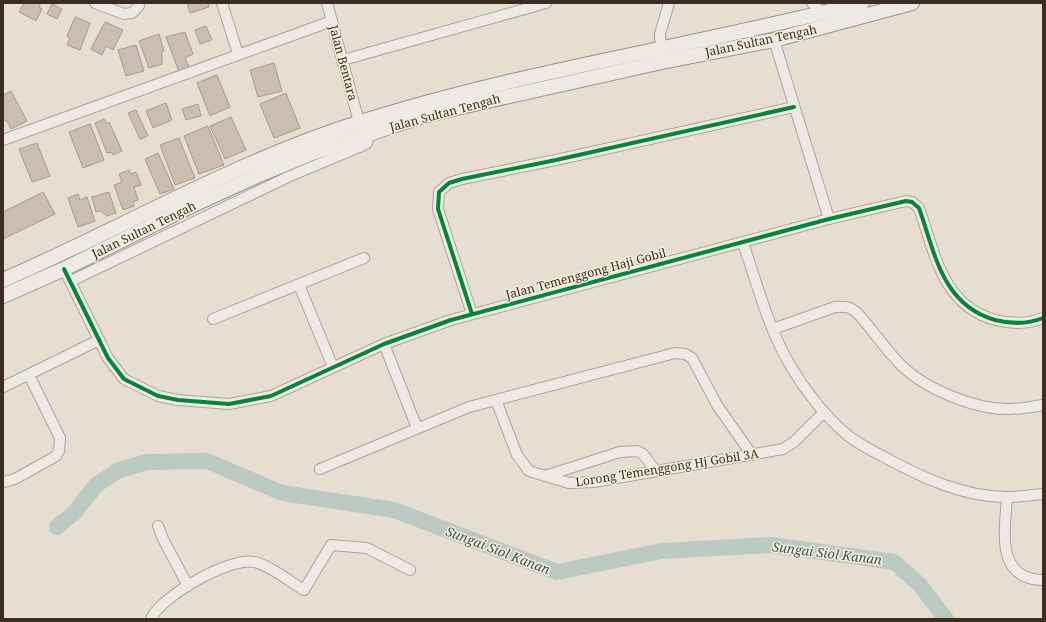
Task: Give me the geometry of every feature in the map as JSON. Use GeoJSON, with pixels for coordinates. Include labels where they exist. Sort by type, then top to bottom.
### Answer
{"type":"FeatureCollection","features":[{"type":"Feature","properties":{"kind":"main road","name":"Jalan Sultan Tengah"},"geometry":{"type":"LineString","coordinates":[[3,280],[81,245],[254,161],[359,122],[463,92],[862,3]]}},
{"type":"Feature","properties":{"kind":"main road","name":"Jalan Sultan Tengah"},"geometry":{"type":"LineString","coordinates":[[3,296],[68,275],[193,205],[259,175],[312,153],[370,134],[420,118],[465,106],[662,62],[774,40],[912,3]]}},
{"type":"Feature","properties":{"kind":"street"},"geometry":{"type":"LineString","coordinates":[[95,3],[124,14],[132,13],[139,6]]}},
{"type":"Feature","properties":{"kind":"street"},"geometry":{"type":"LineString","coordinates":[[222,3],[238,54]]}},
{"type":"Feature","properties":{"kind":"street","name":"Jalan Bentara"},"geometry":{"type":"LineString","coordinates":[[327,3],[359,122]]}},
{"type":"Feature","properties":{"kind":"street"},"geometry":{"type":"LineString","coordinates":[[343,60],[546,3]]}},
{"type":"Feature","properties":{"kind":"street"},"geometry":{"type":"LineString","coordinates":[[661,49],[660,34],[669,3]]}},
{"type":"Feature","properties":{"kind":"street"},"geometry":{"type":"LineString","coordinates":[[812,3],[822,13]]}},
{"type":"Feature","properties":{"kind":"street"},"geometry":{"type":"LineString","coordinates":[[3,140],[332,20]]}},
{"type":"Feature","properties":{"kind":"street"},"geometry":{"type":"LineString","coordinates":[[774,40],[829,219]]}},
{"type":"Feature","properties":{"kind":"street"},"geometry":{"type":"LineString","coordinates":[[472,314],[438,208],[439,192],[445,186],[462,179],[556,160],[794,106]]}},
{"type":"Feature","properties":{"kind":"street","name":"Jalan Temenggong Haji Gobil"},"geometry":{"type":"LineString","coordinates":[[68,275],[99,340],[115,369],[124,378],[158,396],[178,400],[229,404],[271,396],[384,344],[421,330],[472,314],[898,202],[912,202],[919,208],[947,285],[961,302],[975,312],[1006,323],[1026,322],[1043,318]]}},
{"type":"Feature","properties":{"kind":"street"},"geometry":{"type":"LineString","coordinates":[[743,243],[773,329],[790,364],[824,412],[846,434],[872,451],[911,472],[946,486],[970,492],[1007,497],[1043,494]]}},
{"type":"Feature","properties":{"kind":"street"},"geometry":{"type":"LineString","coordinates":[[213,319],[364,258]]}},
{"type":"Feature","properties":{"kind":"street"},"geometry":{"type":"LineString","coordinates":[[298,285],[333,367]]}},
{"type":"Feature","properties":{"kind":"street"},"geometry":{"type":"LineString","coordinates":[[773,329],[792,320],[835,307],[845,306],[853,308],[902,366],[937,389],[961,400],[1009,410],[1043,405]]}},
{"type":"Feature","properties":{"kind":"street"},"geometry":{"type":"LineString","coordinates":[[3,387],[99,340]]}},
{"type":"Feature","properties":{"kind":"street"},"geometry":{"type":"LineString","coordinates":[[384,344],[417,428]]}},
{"type":"Feature","properties":{"kind":"street"},"geometry":{"type":"LineString","coordinates":[[320,469],[469,407],[675,353],[685,354],[692,358],[717,405],[752,455]]}},
{"type":"Feature","properties":{"kind":"street"},"geometry":{"type":"LineString","coordinates":[[4,482],[15,479],[56,456],[59,451],[60,438],[58,432],[29,375]]}},
{"type":"Feature","properties":{"kind":"street","name":"Lorong Temenggong Hj Gobil 3A"},"geometry":{"type":"LineString","coordinates":[[496,400],[513,447],[521,463],[529,471],[559,481],[577,483],[752,455],[789,446],[824,412]]}},
{"type":"Feature","properties":{"kind":"street"},"geometry":{"type":"LineString","coordinates":[[545,476],[620,452],[628,451],[643,454],[655,470]]}},
{"type":"Feature","properties":{"kind":"street"},"geometry":{"type":"LineString","coordinates":[[1007,497],[1005,546],[1012,566],[1018,574],[1029,580],[1043,580]]}},
{"type":"Feature","properties":{"kind":"street"},"geometry":{"type":"LineString","coordinates":[[158,526],[163,539],[188,586]]}},
{"type":"Feature","properties":{"kind":"street"},"geometry":{"type":"LineString","coordinates":[[151,619],[160,606],[188,586],[227,566],[244,561],[254,562],[264,566],[304,590],[328,547],[331,545],[367,548],[410,570]]}},
{"type":"Feature","properties":{"kind":"building"},"geometry":{"type":"Polygon","coordinates":[[[24,3],[41,3],[39,7],[42,9],[36,21],[19,12],[24,3]]]}},
{"type":"Feature","properties":{"kind":"building"},"geometry":{"type":"Polygon","coordinates":[[[187,3],[208,3],[209,7],[190,13],[187,3]]]}},
{"type":"Feature","properties":{"kind":"building"},"geometry":{"type":"Polygon","coordinates":[[[52,4],[62,9],[57,19],[47,14],[52,4]]]}},
{"type":"Feature","properties":{"kind":"building"},"geometry":{"type":"Polygon","coordinates":[[[75,17],[90,23],[80,50],[67,45],[70,38],[67,36],[75,17]]]}},
{"type":"Feature","properties":{"kind":"building"},"geometry":{"type":"Polygon","coordinates":[[[105,22],[123,30],[113,50],[106,46],[102,55],[91,49],[105,22]]]}},
{"type":"Feature","properties":{"kind":"building"},"geometry":{"type":"Polygon","coordinates":[[[206,26],[212,40],[200,44],[195,30],[206,26]]]}},
{"type":"Feature","properties":{"kind":"building"},"geometry":{"type":"Polygon","coordinates":[[[185,32],[193,54],[185,58],[190,69],[179,72],[166,37],[185,32]]]}},
{"type":"Feature","properties":{"kind":"building"},"geometry":{"type":"Polygon","coordinates":[[[159,34],[164,51],[162,51],[162,64],[149,68],[139,41],[159,34]]]}},
{"type":"Feature","properties":{"kind":"building"},"geometry":{"type":"Polygon","coordinates":[[[136,45],[144,71],[126,76],[118,50],[136,45]]]}},
{"type":"Feature","properties":{"kind":"building"},"geometry":{"type":"Polygon","coordinates":[[[274,63],[282,91],[258,97],[250,70],[274,63]]]}},
{"type":"Feature","properties":{"kind":"building"},"geometry":{"type":"Polygon","coordinates":[[[217,75],[230,107],[210,116],[197,83],[217,75]]]}},
{"type":"Feature","properties":{"kind":"building"},"geometry":{"type":"Polygon","coordinates":[[[11,91],[27,121],[11,129],[7,121],[3,121],[3,95],[11,91]]]}},
{"type":"Feature","properties":{"kind":"building"},"geometry":{"type":"Polygon","coordinates":[[[286,93],[300,128],[274,138],[260,104],[286,93]]]}},
{"type":"Feature","properties":{"kind":"building"},"geometry":{"type":"Polygon","coordinates":[[[166,103],[172,120],[153,128],[146,111],[166,103]]]}},
{"type":"Feature","properties":{"kind":"building"},"geometry":{"type":"Polygon","coordinates":[[[198,104],[201,116],[186,120],[182,109],[198,104]]]}},
{"type":"Feature","properties":{"kind":"building"},"geometry":{"type":"Polygon","coordinates":[[[136,110],[148,136],[140,139],[128,113],[136,110]]]}},
{"type":"Feature","properties":{"kind":"building"},"geometry":{"type":"Polygon","coordinates":[[[231,117],[246,150],[225,159],[210,126],[231,117]]]}},
{"type":"Feature","properties":{"kind":"building"},"geometry":{"type":"Polygon","coordinates":[[[104,119],[107,124],[109,122],[122,151],[113,155],[111,152],[107,153],[95,123],[104,119]]]}},
{"type":"Feature","properties":{"kind":"building"},"geometry":{"type":"Polygon","coordinates":[[[90,124],[104,160],[83,168],[69,132],[90,124]]]}},
{"type":"Feature","properties":{"kind":"building"},"geometry":{"type":"Polygon","coordinates":[[[208,126],[224,165],[199,174],[184,136],[208,126]]]}},
{"type":"Feature","properties":{"kind":"building"},"geometry":{"type":"Polygon","coordinates":[[[179,138],[195,178],[175,185],[160,145],[179,138]]]}},
{"type":"Feature","properties":{"kind":"building"},"geometry":{"type":"Polygon","coordinates":[[[37,143],[50,176],[32,182],[19,149],[37,143]]]}},
{"type":"Feature","properties":{"kind":"building"},"geometry":{"type":"Polygon","coordinates":[[[158,153],[174,189],[160,194],[145,159],[158,153]]]}},
{"type":"Feature","properties":{"kind":"building"},"geometry":{"type":"Polygon","coordinates":[[[129,170],[131,174],[136,172],[141,185],[134,187],[138,200],[133,202],[134,206],[123,210],[114,185],[122,182],[119,174],[129,170]]]}},
{"type":"Feature","properties":{"kind":"building"},"geometry":{"type":"Polygon","coordinates":[[[43,192],[55,214],[3,239],[3,212],[43,192]]]}},
{"type":"Feature","properties":{"kind":"building"},"geometry":{"type":"Polygon","coordinates":[[[109,192],[116,213],[107,216],[101,211],[96,212],[92,197],[109,192]]]}},
{"type":"Feature","properties":{"kind":"building"},"geometry":{"type":"Polygon","coordinates":[[[78,194],[80,200],[87,197],[95,221],[78,227],[68,198],[78,194]]]}},
{"type":"Feature","properties":{"kind":"waterway","name":"Sungai Siol Kanan"},"geometry":{"type":"LineString","coordinates":[[57,527],[75,512],[96,485],[119,470],[147,462],[207,461],[282,493],[394,510],[557,572],[661,551],[771,545],[894,562],[920,585],[946,619]]}},
{"type":"Feature","properties":{"kind":"cycle path"},"geometry":{"type":"LineString","coordinates":[[472,314],[438,209],[439,192],[449,183],[794,107]]}},
{"type":"Feature","properties":{"kind":"cycle path"},"geometry":{"type":"LineString","coordinates":[[64,269],[108,358],[124,379],[158,396],[178,400],[229,404],[271,396],[384,344],[451,320],[829,219],[906,201],[912,202],[919,208],[943,275],[952,290],[963,302],[977,313],[995,320],[1013,323],[1043,318]]}}]}
